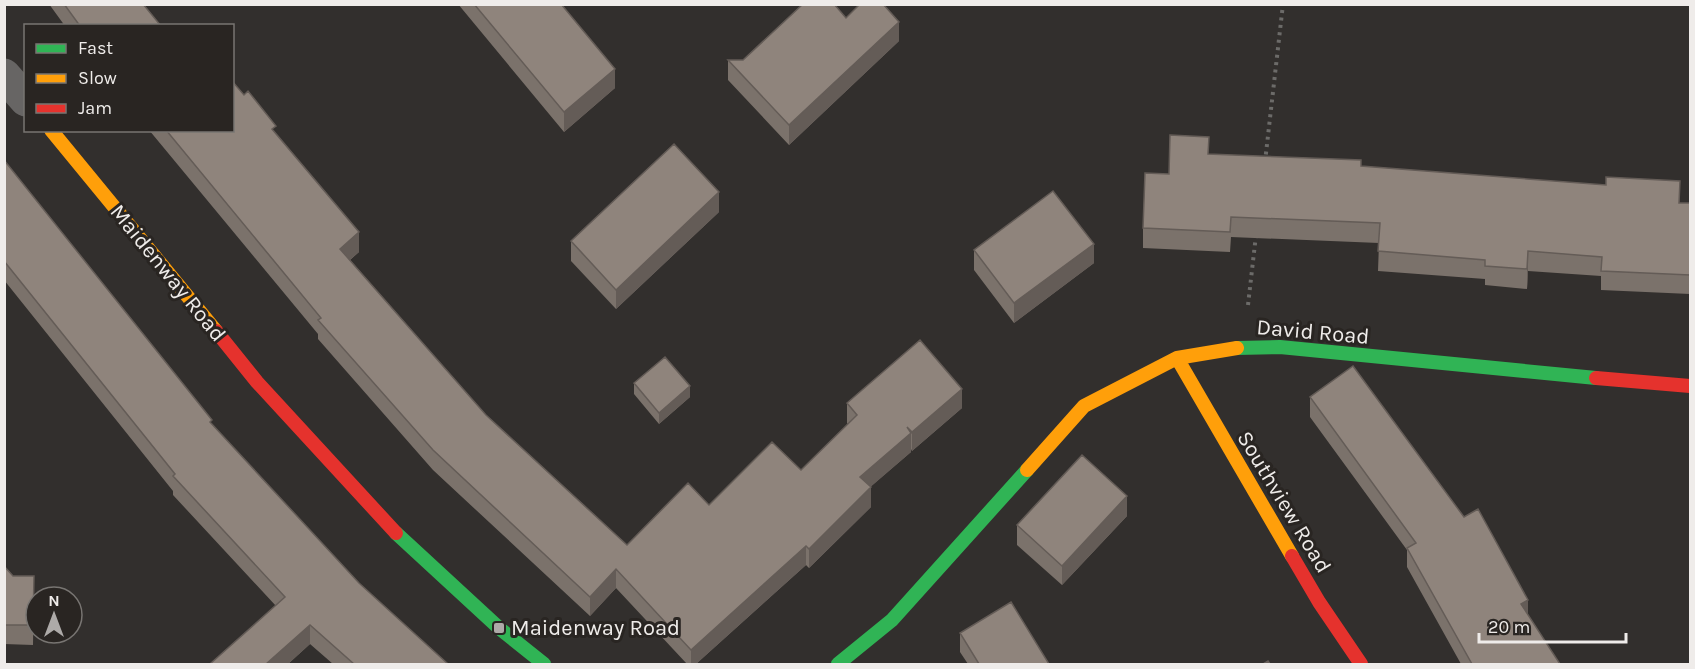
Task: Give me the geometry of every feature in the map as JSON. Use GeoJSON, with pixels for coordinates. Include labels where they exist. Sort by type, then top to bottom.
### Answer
{"type":"FeatureCollection","features":[{"type":"Feature","properties":{"kind":"street"},"geometry":{"type":"LineString","coordinates":[[4,75],[24,98]]}},
{"type":"Feature","properties":{"kind":"street","name":"Maidenway Road"},"geometry":{"type":"LineString","coordinates":[[53,132],[257,382],[387,525],[500,628],[544,664]]}},
{"type":"Feature","properties":{"kind":"street","name":"David Road"},"geometry":{"type":"LineString","coordinates":[[838,664],[892,620],[1084,406],[1177,358],[1243,347],[1280,347],[1373,358],[1690,386]]}},
{"type":"Feature","properties":{"kind":"street","name":"Southview Road"},"geometry":{"type":"LineString","coordinates":[[1177,358],[1313,592],[1361,664]]}},
{"type":"Feature","properties":{"kind":"path"},"geometry":{"type":"LineString","coordinates":[[1264,170],[1283,4]]}},
{"type":"Feature","properties":{"kind":"path"},"geometry":{"type":"LineString","coordinates":[[1243,347],[1257,229]]}},
{"type":"Feature","properties":{"kind":"building"},"geometry":{"type":"Polygon","coordinates":[[[64,4],[143,4],[159,24],[79,24],[64,4]]]}},
{"type":"Feature","properties":{"kind":"building"},"geometry":{"type":"Polygon","coordinates":[[[474,4],[561,4],[615,69],[564,112],[474,4]]]}},
{"type":"Feature","properties":{"kind":"building"},"geometry":{"type":"Polygon","coordinates":[[[803,4],[834,4],[846,18],[860,4],[883,4],[899,22],[789,125],[728,60],[743,60],[803,4]]]}},
{"type":"Feature","properties":{"kind":"building"},"geometry":{"type":"Polygon","coordinates":[[[234,83],[244,95],[248,91],[276,126],[272,129],[359,232],[340,249],[486,415],[627,545],[688,483],[709,505],[772,442],[801,470],[857,415],[847,403],[920,340],[962,389],[912,432],[907,427],[911,433],[860,477],[871,487],[809,549],[806,546],[691,650],[616,569],[590,597],[433,450],[318,320],[321,318],[168,132],[234,132],[234,83]]]}},
{"type":"Feature","properties":{"kind":"building"},"geometry":{"type":"Polygon","coordinates":[[[1170,135],[1209,137],[1208,154],[1361,160],[1361,166],[1606,185],[1606,177],[1680,181],[1679,203],[1690,203],[1690,275],[1601,271],[1602,257],[1528,251],[1527,269],[1485,266],[1485,260],[1378,251],[1380,223],[1231,217],[1230,232],[1143,228],[1145,173],[1169,174],[1170,135]]]}},
{"type":"Feature","properties":{"kind":"building"},"geometry":{"type":"Polygon","coordinates":[[[674,144],[719,192],[616,290],[571,241],[674,144]]]}},
{"type":"Feature","properties":{"kind":"building"},"geometry":{"type":"Polygon","coordinates":[[[4,160],[212,420],[210,422],[359,583],[448,664],[354,664],[310,625],[266,664],[210,664],[285,597],[173,476],[175,474],[4,261],[4,160]]]}},
{"type":"Feature","properties":{"kind":"building"},"geometry":{"type":"Polygon","coordinates":[[[1053,191],[1094,244],[1014,303],[974,250],[1053,191]]]}},
{"type":"Feature","properties":{"kind":"building"},"geometry":{"type":"Polygon","coordinates":[[[665,357],[690,386],[659,413],[634,383],[665,357]]]}},
{"type":"Feature","properties":{"kind":"building"},"geometry":{"type":"Polygon","coordinates":[[[1353,366],[1464,517],[1478,509],[1528,600],[1521,604],[1560,664],[1472,664],[1407,548],[1416,543],[1310,397],[1353,366]]]}},
{"type":"Feature","properties":{"kind":"building"},"geometry":{"type":"Polygon","coordinates":[[[1082,455],[1127,496],[1062,566],[1017,525],[1082,455]]]}},
{"type":"Feature","properties":{"kind":"building"},"geometry":{"type":"Polygon","coordinates":[[[4,566],[13,576],[34,576],[34,585],[24,585],[24,625],[4,625],[4,566]]]}},
{"type":"Feature","properties":{"kind":"building"},"geometry":{"type":"Polygon","coordinates":[[[1011,602],[1049,664],[979,664],[960,633],[1011,602]]]}},
{"type":"Feature","properties":{"kind":"traffic: fast"},"geometry":{"type":"LineString","coordinates":[[1237,348],[1280,347],[1596,378]]}},
{"type":"Feature","properties":{"kind":"traffic: fast"},"geometry":{"type":"LineString","coordinates":[[838,664],[892,620],[1027,470]]}},
{"type":"Feature","properties":{"kind":"traffic: fast"},"geometry":{"type":"LineString","coordinates":[[396,533],[499,628],[544,664]]}},
{"type":"Feature","properties":{"kind":"traffic: slow"},"geometry":{"type":"LineString","coordinates":[[53,132],[216,331]]}},
{"type":"Feature","properties":{"kind":"traffic: slow"},"geometry":{"type":"LineString","coordinates":[[1027,470],[1084,406],[1177,358],[1237,348]]}},
{"type":"Feature","properties":{"kind":"traffic: slow"},"geometry":{"type":"LineString","coordinates":[[1177,358],[1292,556]]}},
{"type":"Feature","properties":{"kind":"traffic: jam"},"geometry":{"type":"LineString","coordinates":[[216,331],[257,382],[396,533]]}},
{"type":"Feature","properties":{"kind":"traffic: jam"},"geometry":{"type":"LineString","coordinates":[[1596,378],[1690,386]]}},
{"type":"Feature","properties":{"kind":"traffic: jam"},"geometry":{"type":"LineString","coordinates":[[1292,556],[1319,602],[1361,664]]}},
{"type":"Feature","properties":{"kind":"place","name":"Maidenway Road"},"geometry":{"type":"Point","coordinates":[499,628]}}]}
